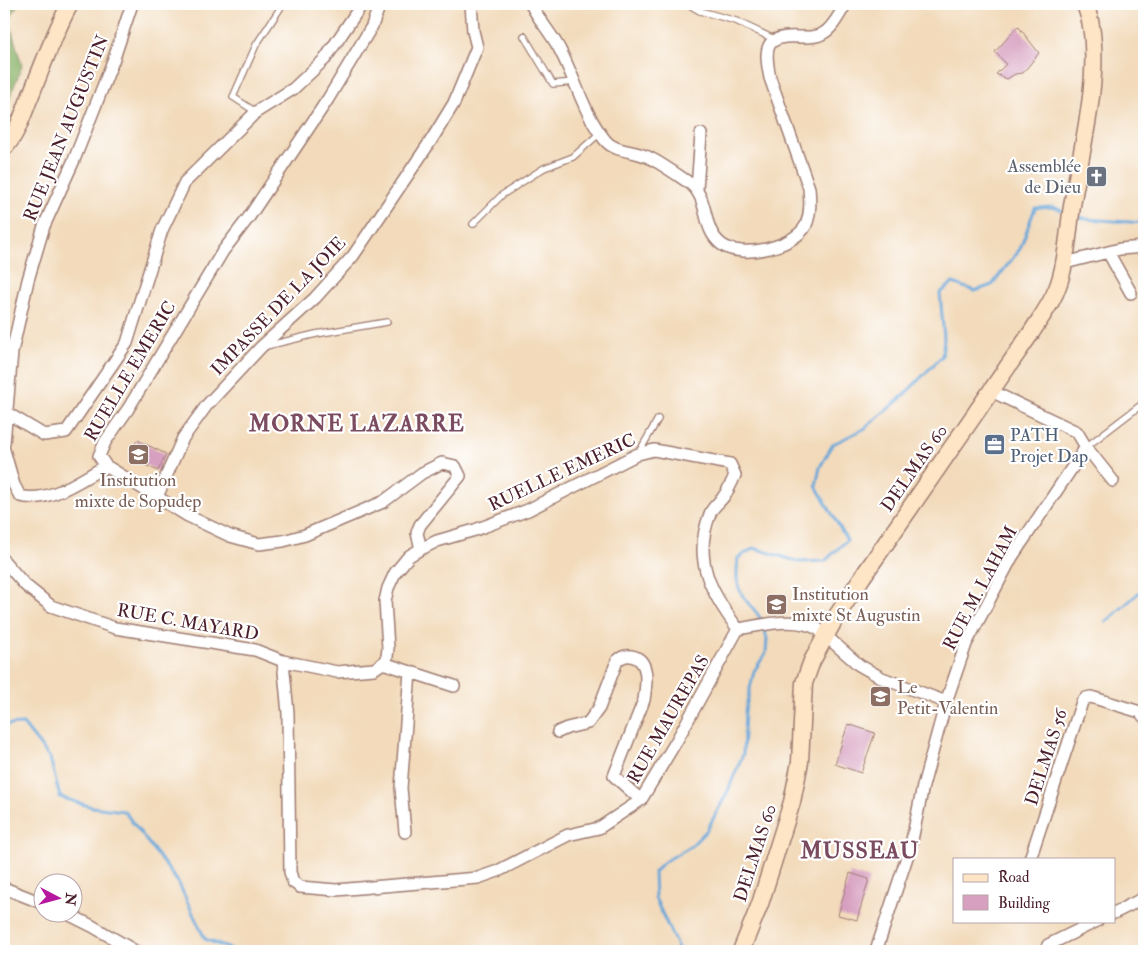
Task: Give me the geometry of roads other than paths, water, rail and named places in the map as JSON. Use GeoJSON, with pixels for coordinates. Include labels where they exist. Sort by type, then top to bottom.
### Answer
{"type":"FeatureCollection","features":[{"type":"Feature","properties":{"kind":"street"},"geometry":{"type":"LineString","coordinates":[[4,148],[12,138],[22,118],[53,39],[70,4]]}},
{"type":"Feature","properties":{"kind":"street","name":"RUE JEAN AUGUSTIN"},"geometry":{"type":"LineString","coordinates":[[4,443],[12,352],[28,280],[44,226],[74,160],[113,61],[132,4]]}},
{"type":"Feature","properties":{"kind":"street"},"geometry":{"type":"LineString","coordinates":[[7,413],[44,435],[66,432],[127,343],[162,230],[185,182],[256,112],[293,89],[325,59],[362,4]]}},
{"type":"Feature","properties":{"kind":"street","name":"RUELLE EMERIC"},"geometry":{"type":"LineString","coordinates":[[380,4],[372,26],[328,99],[249,217],[223,250],[128,409],[105,442],[99,456],[106,466],[196,520],[230,536],[259,544],[305,535],[382,502],[422,473],[442,463],[455,466],[460,476],[420,525],[417,533],[421,549],[437,541],[475,530],[528,510],[638,454],[654,450],[730,464],[735,475],[725,495],[710,512],[703,541],[705,574],[721,607],[738,629]]}},
{"type":"Feature","properties":{"kind":"street","name":"IMPASSE DE LA JOIE"},"geometry":{"type":"LineString","coordinates":[[157,497],[183,438],[207,405],[262,347],[315,298],[353,256],[432,139],[454,103],[477,47],[473,31],[471,4]]}},
{"type":"Feature","properties":{"kind":"street"},"geometry":{"type":"LineString","coordinates":[[531,4],[561,51],[583,102],[606,142],[613,147],[650,158],[697,189],[702,199],[708,226],[721,244],[732,250],[757,251],[770,248],[798,235],[805,226],[810,210],[809,188],[766,62],[769,44],[774,39],[786,36],[809,37],[824,34],[846,4]]}},
{"type":"Feature","properties":{"kind":"street","name":"DELMAS 60"},"geometry":{"type":"LineString","coordinates":[[745,950],[788,818],[800,762],[804,683],[812,661],[836,617],[861,579],[1053,298],[1064,264],[1072,203],[1091,91],[1093,59],[1091,26],[1085,4]]}},
{"type":"Feature","properties":{"kind":"street"},"geometry":{"type":"LineString","coordinates":[[697,189],[701,134]]}},
{"type":"Feature","properties":{"kind":"street"},"geometry":{"type":"LineString","coordinates":[[1064,264],[1127,248],[1144,248]]}},
{"type":"Feature","properties":{"kind":"street"},"geometry":{"type":"LineString","coordinates":[[1108,252],[1131,293]]}},
{"type":"Feature","properties":{"kind":"street"},"geometry":{"type":"LineString","coordinates":[[991,391],[1076,432],[1113,481]]}},
{"type":"Feature","properties":{"kind":"street","name":"RUE M. LAHAM"},"geometry":{"type":"LineString","coordinates":[[876,951],[911,845],[922,786],[946,702],[966,644],[1012,556],[1086,447]]}},
{"type":"Feature","properties":{"kind":"street"},"geometry":{"type":"LineString","coordinates":[[4,450],[14,485],[20,496],[30,499],[55,493],[106,466]]}},
{"type":"Feature","properties":{"kind":"street"},"geometry":{"type":"LineString","coordinates":[[421,549],[409,556],[395,573],[388,588],[385,601],[388,648],[387,658],[383,663],[454,686]]}},
{"type":"Feature","properties":{"kind":"street","name":"RUE C. MAYARD"},"geometry":{"type":"LineString","coordinates":[[4,560],[25,585],[51,606],[115,628],[255,650],[283,661],[337,672],[374,669],[383,663]]}},
{"type":"Feature","properties":{"kind":"street"},"geometry":{"type":"LineString","coordinates":[[738,629],[800,622],[818,629],[859,665],[882,678],[946,702]]}},
{"type":"Feature","properties":{"kind":"street","name":"RUE MAUREPAS"},"geometry":{"type":"LineString","coordinates":[[283,661],[288,713],[290,872],[293,882],[300,888],[336,890],[478,878],[498,871],[568,835],[598,828],[641,800],[677,740],[738,629]]}},
{"type":"Feature","properties":{"kind":"street"},"geometry":{"type":"LineString","coordinates":[[558,732],[588,723],[599,708],[617,661],[621,657],[633,656],[640,660],[646,672],[644,700],[614,776],[641,800]]}},
{"type":"Feature","properties":{"kind":"street"},"geometry":{"type":"LineString","coordinates":[[405,832],[401,788],[410,672]]}},
{"type":"Feature","properties":{"kind":"street","name":"DELMAS 56"},"geometry":{"type":"LineString","coordinates":[[1030,858],[1082,702],[1086,698],[1091,697],[1143,711]]}},
{"type":"Feature","properties":{"kind":"street"},"geometry":{"type":"LineString","coordinates":[[4,888],[32,899]]}},
{"type":"Feature","properties":{"kind":"street"},"geometry":{"type":"LineString","coordinates":[[1116,911],[1144,898]]}},
{"type":"Feature","properties":{"kind":"street"},"geometry":{"type":"LineString","coordinates":[[82,921],[135,951]]}},
{"type":"Feature","properties":{"kind":"street"},"geometry":{"type":"LineString","coordinates":[[1046,951],[1048,945],[1094,922]]}},
{"type":"Feature","properties":{"kind":"lane"},"geometry":{"type":"LineString","coordinates":[[256,112],[232,97],[256,45],[283,4]]}},
{"type":"Feature","properties":{"kind":"lane"},"geometry":{"type":"LineString","coordinates":[[688,4],[700,11],[736,21],[774,39]]}},
{"type":"Feature","properties":{"kind":"lane"},"geometry":{"type":"LineString","coordinates":[[524,36],[553,84],[574,82]]}},
{"type":"Feature","properties":{"kind":"lane"},"geometry":{"type":"LineString","coordinates":[[473,224],[502,195],[544,168],[573,157],[600,132]]}},
{"type":"Feature","properties":{"kind":"lane"},"geometry":{"type":"LineString","coordinates":[[262,347],[316,334],[387,322]]}},
{"type":"Feature","properties":{"kind":"lane"},"geometry":{"type":"LineString","coordinates":[[1086,447],[1141,405]]}},
{"type":"Feature","properties":{"kind":"lane"},"geometry":{"type":"LineString","coordinates":[[638,454],[658,419]]}},
{"type":"Feature","properties":{"kind":"waterway"},"geometry":{"type":"LineString","coordinates":[[762,622],[739,587],[737,576],[738,558],[754,548],[799,562],[825,561],[847,540],[816,486],[820,467],[833,444],[864,429],[902,397],[942,356],[944,339],[940,293],[953,283],[975,291],[992,285],[1020,249],[1035,208],[1052,207],[1065,211]]}},
{"type":"Feature","properties":{"kind":"waterway"},"geometry":{"type":"LineString","coordinates":[[1076,215],[1086,219],[1144,223]]}},
{"type":"Feature","properties":{"kind":"waterway"},"geometry":{"type":"LineString","coordinates":[[1106,622],[1144,588]]}},
{"type":"Feature","properties":{"kind":"waterway"},"geometry":{"type":"LineString","coordinates":[[676,951],[678,948],[655,898],[654,872],[664,862],[691,846],[707,830],[727,793],[743,754],[745,711],[754,671],[766,653],[767,639],[764,628]]}},
{"type":"Feature","properties":{"kind":"waterway"},"geometry":{"type":"LineString","coordinates":[[4,725],[23,724],[50,758],[60,797],[92,807],[124,811],[178,882],[205,939],[235,951]]}},
{"type":"Feature","properties":{"kind":"place","name":"Assemblée de Dieu"},"geometry":{"type":"Point","coordinates":[1097,176]}},
{"type":"Feature","properties":{"kind":"place","name":"PATH Projet Dap"},"geometry":{"type":"Point","coordinates":[994,445]}},
{"type":"Feature","properties":{"kind":"place","name":"Institution mixte de Sopudep"},"geometry":{"type":"Point","coordinates":[138,455]}},
{"type":"Feature","properties":{"kind":"place","name":"Institution mixte St Augustin"},"geometry":{"type":"Point","coordinates":[776,604]}},
{"type":"Feature","properties":{"kind":"place","name":"Le Petit-Valentin"},"geometry":{"type":"Point","coordinates":[881,697]}},
{"type":"Feature","properties":{"kind":"district","name":"MORNE LAZARRE"},"geometry":{"type":"Point","coordinates":[357,423]}},
{"type":"Feature","properties":{"kind":"district","name":"MUSSEAU"},"geometry":{"type":"Point","coordinates":[860,850]}}]}
